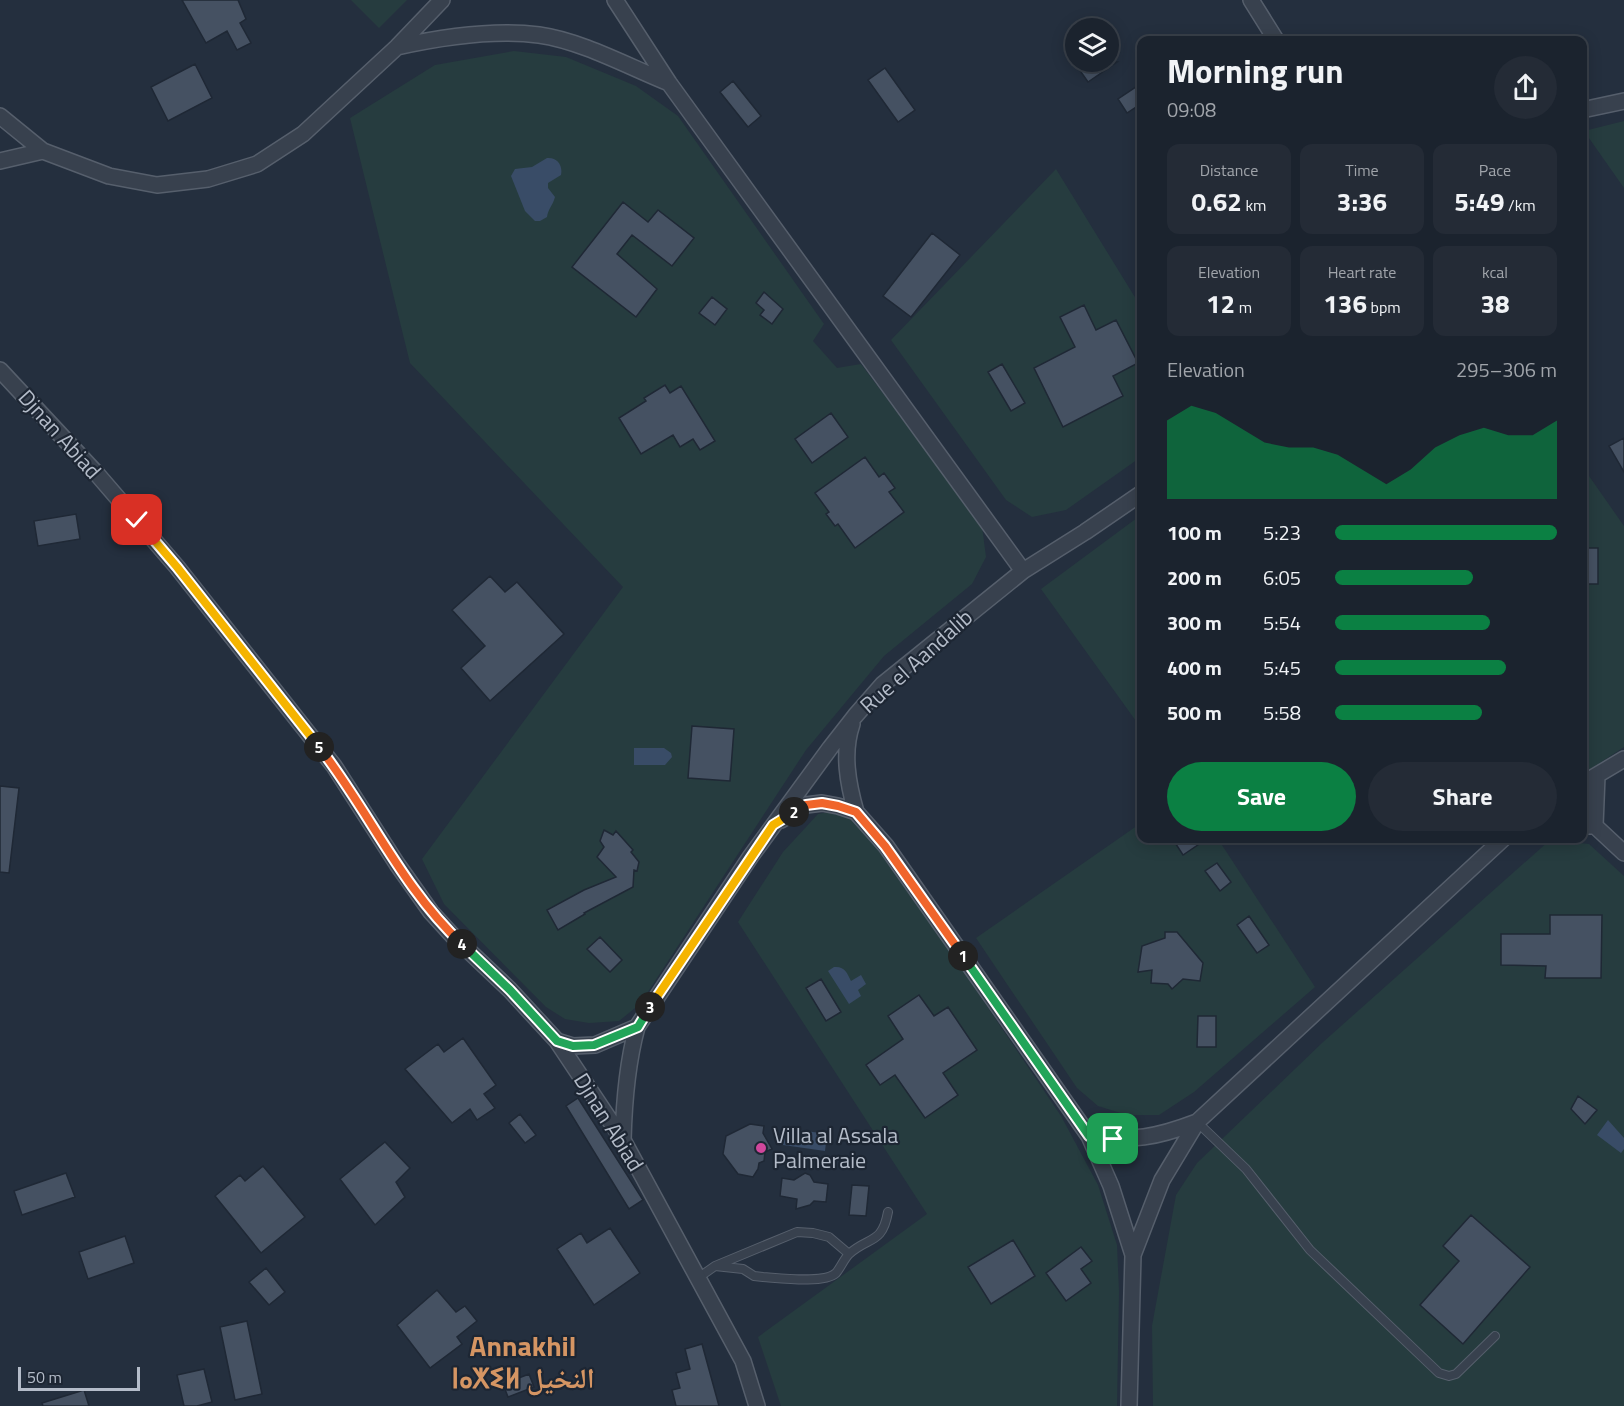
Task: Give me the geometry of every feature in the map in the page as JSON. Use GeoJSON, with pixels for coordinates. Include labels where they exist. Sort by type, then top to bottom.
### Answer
{"type":"FeatureCollection","features":[{"type":"Feature","properties":{"kind":"street"},"geometry":{"type":"LineString","coordinates":[[0,116],[42,151],[109,176],[157,185],[208,179],[257,164],[303,134],[397,47],[441,0]]}},
{"type":"Feature","properties":{"kind":"street"},"geometry":{"type":"LineString","coordinates":[[615,0],[669,83],[1023,571]]}},
{"type":"Feature","properties":{"kind":"street"},"geometry":{"type":"LineString","coordinates":[[1251,0],[1274,36]]}},
{"type":"Feature","properties":{"kind":"street"},"geometry":{"type":"LineString","coordinates":[[397,47],[434,39],[484,34],[540,35],[589,49],[669,83]]}},
{"type":"Feature","properties":{"kind":"street"},"geometry":{"type":"LineString","coordinates":[[1587,109],[1624,101]]}},
{"type":"Feature","properties":{"kind":"street"},"geometry":{"type":"LineString","coordinates":[[0,161],[42,151]]}},
{"type":"Feature","properties":{"kind":"street","name":"Djnan Abiad"},"geometry":{"type":"LineString","coordinates":[[0,370],[97,474],[177,567],[334,766],[431,912],[510,990],[557,1041],[623,1140],[743,1361],[757,1406]]}},
{"type":"Feature","properties":{"kind":"street","name":"Rue el Aandalib"},"geometry":{"type":"LineString","coordinates":[[623,1140],[624,1098],[631,1050],[638,1027],[773,825],[855,716],[883,684],[1023,571],[1137,496]]}},
{"type":"Feature","properties":{"kind":"street"},"geometry":{"type":"LineString","coordinates":[[855,716],[848,736],[846,758],[850,793],[856,812],[885,846],[1089,1136],[1111,1186],[1133,1255],[1129,1406]]}},
{"type":"Feature","properties":{"kind":"street"},"geometry":{"type":"LineString","coordinates":[[1587,781],[1624,759]]}},
{"type":"Feature","properties":{"kind":"street"},"geometry":{"type":"LineString","coordinates":[[1597,776],[1589,826],[1624,853]]}},
{"type":"Feature","properties":{"kind":"street"},"geometry":{"type":"LineString","coordinates":[[773,825],[806,805],[822,803],[856,812]]}},
{"type":"Feature","properties":{"kind":"street"},"geometry":{"type":"LineString","coordinates":[[1133,1255],[1162,1180],[1197,1122],[1499,843]]}},
{"type":"Feature","properties":{"kind":"street"},"geometry":{"type":"LineString","coordinates":[[557,1041],[573,1046],[594,1045],[638,1027]]}},
{"type":"Feature","properties":{"kind":"street"},"geometry":{"type":"LineString","coordinates":[[1089,1136],[1140,1138],[1164,1135],[1197,1122]]}},
{"type":"Feature","properties":{"kind":"lane"},"geometry":{"type":"LineString","coordinates":[[1197,1122],[1246,1170],[1310,1250],[1439,1373],[1449,1376],[1456,1374],[1495,1336]]}},
{"type":"Feature","properties":{"kind":"lane"},"geometry":{"type":"LineString","coordinates":[[715,1266],[743,1269],[754,1276],[819,1279],[834,1275],[849,1254],[883,1232],[888,1212]]}},
{"type":"Feature","properties":{"kind":"lane"},"geometry":{"type":"LineString","coordinates":[[698,1278],[715,1266],[797,1232],[829,1237],[849,1254]]}},
{"type":"Feature","properties":{"kind":"green space"},"geometry":{"type":"Polygon","coordinates":[[[351,0],[407,0],[379,28],[351,0]]]}},
{"type":"Feature","properties":{"kind":"green space"},"geometry":{"type":"Polygon","coordinates":[[[514,51],[566,57],[636,86],[678,116],[824,324],[813,341],[837,368],[861,364],[982,526],[986,557],[972,584],[884,656],[806,750],[640,1004],[619,1021],[589,1023],[565,1019],[546,1007],[444,904],[422,859],[623,587],[410,363],[350,118],[435,65],[514,51]]]}},
{"type":"Feature","properties":{"kind":"green space"},"geometry":{"type":"Polygon","coordinates":[[[1624,121],[1624,188],[1587,135],[1587,130],[1624,121]]]}},
{"type":"Feature","properties":{"kind":"green space"},"geometry":{"type":"Polygon","coordinates":[[[1056,169],[1137,301],[1137,460],[1066,510],[1032,517],[1006,500],[891,340],[1056,169]]]}},
{"type":"Feature","properties":{"kind":"green space"},"geometry":{"type":"Polygon","coordinates":[[[1587,473],[1624,526],[1624,747],[1587,771],[1587,473]]]}},
{"type":"Feature","properties":{"kind":"green space"},"geometry":{"type":"Polygon","coordinates":[[[1137,518],[1137,722],[1041,589],[1137,518]]]}},
{"type":"Feature","properties":{"kind":"green space"},"geometry":{"type":"Polygon","coordinates":[[[835,811],[868,830],[1061,1116],[1098,1185],[1117,1245],[1119,1292],[1117,1406],[781,1406],[758,1337],[927,1214],[738,922],[783,852],[818,814],[835,811]]]}},
{"type":"Feature","properties":{"kind":"green space"},"geometry":{"type":"Polygon","coordinates":[[[1137,826],[1137,843],[1221,843],[1315,987],[1194,1092],[1159,1115],[1127,1115],[1098,1106],[1077,1088],[976,938],[1137,826]]]}},
{"type":"Feature","properties":{"kind":"green space"},"geometry":{"type":"Polygon","coordinates":[[[1547,843],[1589,844],[1624,876],[1624,1406],[1153,1406],[1152,1326],[1176,1195],[1197,1163],[1322,1043],[1547,843]]]}},
{"type":"Feature","properties":{"kind":"water"},"geometry":{"type":"Polygon","coordinates":[[[547,158],[558,162],[561,175],[548,183],[548,188],[555,197],[547,217],[535,221],[525,211],[511,176],[515,169],[532,167],[547,158]]]}},
{"type":"Feature","properties":{"kind":"water"},"geometry":{"type":"Polygon","coordinates":[[[634,748],[664,748],[671,753],[672,757],[665,765],[634,765],[634,748]]]}},
{"type":"Feature","properties":{"kind":"water"},"geometry":{"type":"Polygon","coordinates":[[[834,967],[843,969],[851,981],[861,975],[866,984],[858,990],[861,996],[849,1004],[828,971],[834,967]]]}},
{"type":"Feature","properties":{"kind":"water"},"geometry":{"type":"Polygon","coordinates":[[[1608,1120],[1624,1138],[1624,1149],[1621,1153],[1597,1135],[1608,1120]]]}},
{"type":"Feature","properties":{"kind":"water"},"geometry":{"type":"Polygon","coordinates":[[[785,1128],[827,1134],[825,1151],[783,1145],[785,1128]]]}},
{"type":"Feature","properties":{"kind":"building"},"geometry":{"type":"Polygon","coordinates":[[[182,0],[238,0],[246,19],[240,23],[251,43],[237,50],[227,31],[206,43],[182,0]]]}},
{"type":"Feature","properties":{"kind":"building"},"geometry":{"type":"Polygon","coordinates":[[[195,64],[212,98],[168,121],[151,87],[195,64]]]}},
{"type":"Feature","properties":{"kind":"building"},"geometry":{"type":"Polygon","coordinates":[[[885,68],[915,110],[898,122],[868,80],[885,68]]]}},
{"type":"Feature","properties":{"kind":"building"},"geometry":{"type":"Polygon","coordinates":[[[1081,72],[1102,72],[1088,82],[1081,72]]]}},
{"type":"Feature","properties":{"kind":"building"},"geometry":{"type":"Polygon","coordinates":[[[733,81],[761,116],[748,127],[720,92],[733,81]]]}},
{"type":"Feature","properties":{"kind":"building"},"geometry":{"type":"Polygon","coordinates":[[[1137,86],[1137,106],[1127,113],[1118,99],[1137,86]]]}},
{"type":"Feature","properties":{"kind":"building"},"geometry":{"type":"Polygon","coordinates":[[[623,202],[648,222],[658,210],[694,238],[672,266],[632,235],[617,254],[657,289],[636,317],[572,267],[623,202]]]}},
{"type":"Feature","properties":{"kind":"building"},"geometry":{"type":"Polygon","coordinates":[[[932,233],[960,255],[911,317],[883,296],[932,233]]]}},
{"type":"Feature","properties":{"kind":"building"},"geometry":{"type":"Polygon","coordinates":[[[764,292],[783,309],[772,324],[760,315],[764,310],[756,303],[764,292]]]}},
{"type":"Feature","properties":{"kind":"building"},"geometry":{"type":"Polygon","coordinates":[[[712,297],[727,309],[715,325],[699,313],[712,297]]]}},
{"type":"Feature","properties":{"kind":"building"},"geometry":{"type":"Polygon","coordinates":[[[1084,305],[1096,330],[1116,320],[1137,361],[1137,364],[1113,376],[1123,396],[1063,427],[1034,368],[1075,347],[1060,317],[1084,305]]]}},
{"type":"Feature","properties":{"kind":"building"},"geometry":{"type":"Polygon","coordinates":[[[1002,364],[1025,403],[1011,411],[988,372],[1002,364]]]}},
{"type":"Feature","properties":{"kind":"building"},"geometry":{"type":"Polygon","coordinates":[[[665,385],[670,393],[681,386],[715,441],[700,450],[693,439],[680,447],[673,435],[641,454],[619,418],[646,401],[644,398],[665,385]]]}},
{"type":"Feature","properties":{"kind":"building"},"geometry":{"type":"Polygon","coordinates":[[[831,413],[848,437],[812,463],[795,439],[831,413]]]}},
{"type":"Feature","properties":{"kind":"building"},"geometry":{"type":"Polygon","coordinates":[[[1624,438],[1624,472],[1609,446],[1624,438]]]}},
{"type":"Feature","properties":{"kind":"building"},"geometry":{"type":"Polygon","coordinates":[[[865,457],[879,477],[884,473],[895,488],[889,492],[904,512],[855,548],[838,524],[835,526],[826,514],[829,512],[815,493],[865,457]]]}},
{"type":"Feature","properties":{"kind":"building"},"geometry":{"type":"Polygon","coordinates":[[[76,514],[80,539],[38,546],[34,521],[76,514]]]}},
{"type":"Feature","properties":{"kind":"building"},"geometry":{"type":"Polygon","coordinates":[[[1587,548],[1598,548],[1598,584],[1587,584],[1587,548]]]}},
{"type":"Feature","properties":{"kind":"building"},"geometry":{"type":"Polygon","coordinates":[[[490,576],[505,592],[517,582],[564,634],[490,701],[461,668],[485,646],[452,610],[490,576]]]}},
{"type":"Feature","properties":{"kind":"building"},"geometry":{"type":"Polygon","coordinates":[[[692,726],[734,729],[730,781],[688,778],[692,726]]]}},
{"type":"Feature","properties":{"kind":"building"},"geometry":{"type":"Polygon","coordinates":[[[0,786],[19,788],[9,873],[0,872],[0,786]]]}},
{"type":"Feature","properties":{"kind":"building"},"geometry":{"type":"Polygon","coordinates":[[[604,830],[613,835],[616,831],[633,850],[631,852],[639,862],[637,871],[634,870],[633,887],[584,913],[558,930],[547,910],[584,890],[616,877],[597,857],[604,847],[600,841],[604,830]]]}},
{"type":"Feature","properties":{"kind":"building"},"geometry":{"type":"Polygon","coordinates":[[[1175,843],[1201,843],[1183,855],[1175,843]]]}},
{"type":"Feature","properties":{"kind":"building"},"geometry":{"type":"Polygon","coordinates":[[[1217,863],[1231,882],[1220,891],[1205,871],[1217,863]]]}},
{"type":"Feature","properties":{"kind":"building"},"geometry":{"type":"Polygon","coordinates":[[[1550,915],[1602,915],[1601,978],[1545,978],[1546,966],[1501,965],[1501,934],[1550,934],[1550,915]]]}},
{"type":"Feature","properties":{"kind":"building"},"geometry":{"type":"Polygon","coordinates":[[[1249,916],[1269,945],[1257,953],[1237,925],[1249,916]]]}},
{"type":"Feature","properties":{"kind":"building"},"geometry":{"type":"Polygon","coordinates":[[[1165,932],[1177,932],[1203,963],[1200,981],[1183,979],[1172,989],[1168,984],[1151,983],[1152,970],[1138,972],[1142,946],[1165,938],[1165,932]]]}},
{"type":"Feature","properties":{"kind":"building"},"geometry":{"type":"Polygon","coordinates":[[[600,937],[622,960],[610,972],[587,949],[600,937]]]}},
{"type":"Feature","properties":{"kind":"building"},"geometry":{"type":"Polygon","coordinates":[[[821,979],[841,1012],[826,1021],[806,988],[821,979]]]}},
{"type":"Feature","properties":{"kind":"building"},"geometry":{"type":"Polygon","coordinates":[[[919,995],[934,1016],[948,1007],[977,1050],[943,1073],[958,1095],[925,1118],[895,1075],[880,1085],[866,1065],[903,1039],[888,1016],[919,995]]]}},
{"type":"Feature","properties":{"kind":"building"},"geometry":{"type":"Polygon","coordinates":[[[1198,1016],[1216,1016],[1216,1047],[1197,1047],[1198,1016]]]}},
{"type":"Feature","properties":{"kind":"building"},"geometry":{"type":"Polygon","coordinates":[[[463,1038],[496,1085],[484,1094],[495,1108],[477,1120],[470,1109],[452,1123],[405,1069],[438,1044],[444,1052],[463,1038]]]}},
{"type":"Feature","properties":{"kind":"building"},"geometry":{"type":"Polygon","coordinates":[[[1578,1096],[1597,1110],[1585,1124],[1571,1109],[1578,1096]]]}},
{"type":"Feature","properties":{"kind":"building"},"geometry":{"type":"Polygon","coordinates":[[[578,1098],[643,1200],[629,1209],[566,1106],[578,1098]]]}},
{"type":"Feature","properties":{"kind":"building"},"geometry":{"type":"Polygon","coordinates":[[[520,1114],[536,1135],[525,1143],[509,1123],[520,1114]]]}},
{"type":"Feature","properties":{"kind":"building"},"geometry":{"type":"Polygon","coordinates":[[[750,1124],[764,1126],[763,1133],[772,1149],[765,1152],[764,1161],[759,1163],[753,1177],[738,1174],[723,1154],[726,1136],[750,1124]]]}},
{"type":"Feature","properties":{"kind":"building"},"geometry":{"type":"Polygon","coordinates":[[[385,1142],[410,1168],[396,1182],[405,1197],[375,1225],[340,1179],[385,1142]]]}},
{"type":"Feature","properties":{"kind":"building"},"geometry":{"type":"Polygon","coordinates":[[[263,1166],[305,1217],[261,1253],[215,1196],[240,1175],[245,1181],[263,1166]]]}},
{"type":"Feature","properties":{"kind":"building"},"geometry":{"type":"Polygon","coordinates":[[[66,1173],[75,1197],[22,1215],[14,1191],[66,1173]]]}},
{"type":"Feature","properties":{"kind":"building"},"geometry":{"type":"Polygon","coordinates":[[[805,1173],[810,1175],[814,1182],[828,1184],[826,1202],[814,1201],[810,1205],[796,1209],[797,1199],[780,1196],[782,1178],[794,1180],[805,1173]]]}},
{"type":"Feature","properties":{"kind":"building"},"geometry":{"type":"Polygon","coordinates":[[[852,1185],[869,1186],[866,1216],[849,1215],[852,1185]]]}},
{"type":"Feature","properties":{"kind":"building"},"geometry":{"type":"Polygon","coordinates":[[[1471,1215],[1530,1267],[1463,1344],[1420,1305],[1459,1261],[1443,1246],[1471,1215]]]}},
{"type":"Feature","properties":{"kind":"building"},"geometry":{"type":"Polygon","coordinates":[[[610,1228],[640,1273],[594,1305],[557,1249],[581,1233],[587,1243],[610,1228]]]}},
{"type":"Feature","properties":{"kind":"building"},"geometry":{"type":"Polygon","coordinates":[[[125,1236],[134,1263],[88,1279],[79,1252],[125,1236]]]}},
{"type":"Feature","properties":{"kind":"building"},"geometry":{"type":"Polygon","coordinates":[[[1013,1240],[1035,1276],[991,1304],[968,1267],[1013,1240]]]}},
{"type":"Feature","properties":{"kind":"building"},"geometry":{"type":"Polygon","coordinates":[[[1081,1247],[1092,1261],[1081,1269],[1091,1283],[1066,1301],[1046,1273],[1081,1247]]]}},
{"type":"Feature","properties":{"kind":"building"},"geometry":{"type":"Polygon","coordinates":[[[266,1268],[285,1292],[269,1305],[249,1282],[266,1268]]]}},
{"type":"Feature","properties":{"kind":"building"},"geometry":{"type":"Polygon","coordinates":[[[437,1290],[456,1312],[465,1306],[477,1321],[457,1337],[462,1344],[430,1368],[397,1325],[437,1290]]]}},
{"type":"Feature","properties":{"kind":"building"},"geometry":{"type":"Polygon","coordinates":[[[247,1321],[262,1394],[235,1400],[220,1327],[247,1321]]]}},
{"type":"Feature","properties":{"kind":"building"},"geometry":{"type":"Polygon","coordinates":[[[702,1344],[719,1406],[676,1406],[672,1390],[680,1388],[676,1373],[690,1369],[685,1349],[702,1344]]]}},
{"type":"Feature","properties":{"kind":"building"},"geometry":{"type":"Polygon","coordinates":[[[204,1369],[212,1402],[197,1406],[184,1406],[177,1375],[204,1369]]]}},
{"type":"Feature","properties":{"kind":"building"},"geometry":{"type":"Polygon","coordinates":[[[529,1374],[534,1387],[508,1397],[503,1384],[529,1374]]]}},
{"type":"Feature","properties":{"kind":"building"},"geometry":{"type":"Polygon","coordinates":[[[84,1390],[89,1406],[43,1406],[42,1403],[84,1390]]]}},
{"type":"Feature","properties":{"kind":"place","name":"Villa al Assala Palmeraie"},"geometry":{"type":"Point","coordinates":[761,1148]}},
{"type":"Feature","properties":{"kind":"district","name":"Annakhil ⵏⴰⵅⵉⵍ النخيل"},"geometry":{"type":"Point","coordinates":[523,1361]}},
{"type":"Feature","properties":{"kind":"route"},"geometry":{"type":"LineString","coordinates":[[137,520],[177,567],[334,766],[431,912],[510,990],[557,1041],[573,1046],[594,1045],[638,1027],[662,987],[773,825],[806,805],[822,803],[856,812],[885,846],[1089,1136],[1113,1139]]}}]}
